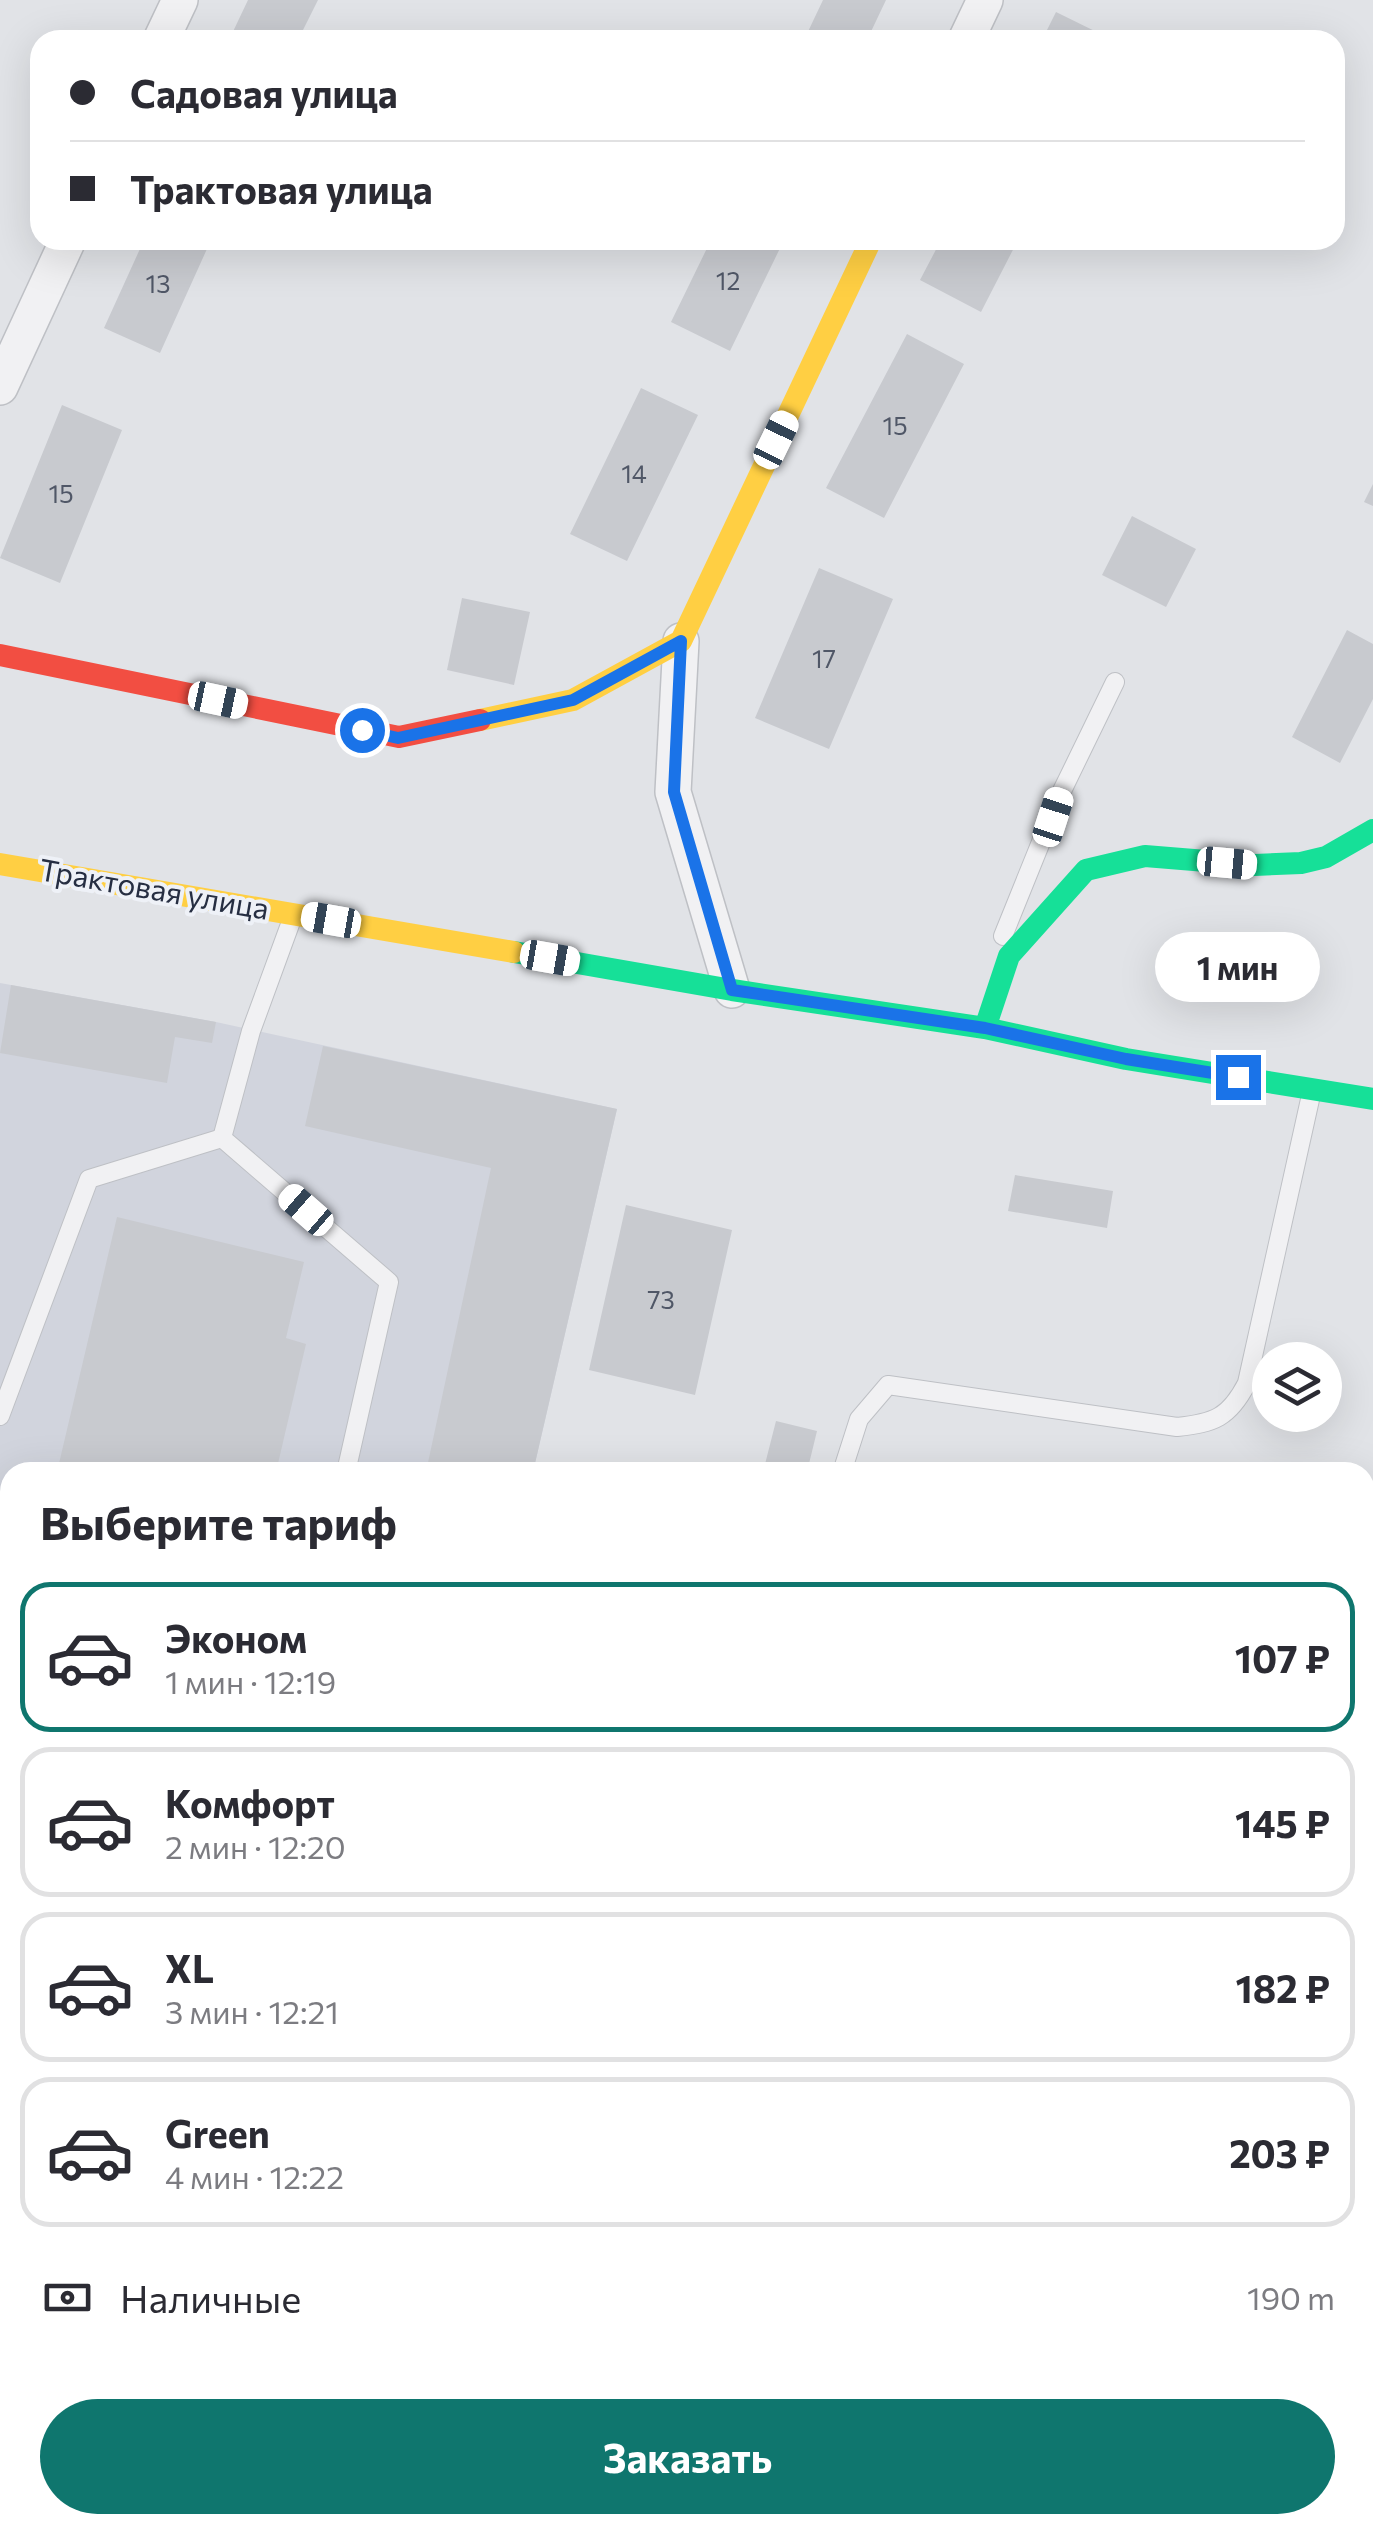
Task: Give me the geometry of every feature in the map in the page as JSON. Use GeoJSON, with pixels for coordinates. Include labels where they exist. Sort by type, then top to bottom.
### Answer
{"type":"FeatureCollection","features":[{"type":"Feature","properties":{"kind":"main road"},"geometry":{"type":"LineString","coordinates":[[0,655],[398,738],[573,700],[681,641],[867,250]]}},
{"type":"Feature","properties":{"kind":"main road"},"geometry":{"type":"LineString","coordinates":[[985,1028],[1009,956],[1086,870],[1122,858],[1145,856],[1255,865],[1301,863],[1326,857],[1373,830]]}},
{"type":"Feature","properties":{"kind":"main road","name":"Трактовая улица"},"geometry":{"type":"LineString","coordinates":[[0,864],[732,990],[985,1028],[1126,1059],[1373,1099]]}},
{"type":"Feature","properties":{"kind":"street"},"geometry":{"type":"LineString","coordinates":[[166,30],[180,0]]}},
{"type":"Feature","properties":{"kind":"street"},"geometry":{"type":"LineString","coordinates":[[971,30],[986,0]]}},
{"type":"Feature","properties":{"kind":"street"},"geometry":{"type":"LineString","coordinates":[[0,387],[63,250]]}},
{"type":"Feature","properties":{"kind":"street"},"geometry":{"type":"LineString","coordinates":[[681,641],[674,792],[732,990]]}},
{"type":"Feature","properties":{"kind":"lane"},"geometry":{"type":"LineString","coordinates":[[1009,956],[1002,936],[1060,795],[1115,682]]}},
{"type":"Feature","properties":{"kind":"lane"},"geometry":{"type":"LineString","coordinates":[[222,1138],[251,1031],[294,914]]}},
{"type":"Feature","properties":{"kind":"lane"},"geometry":{"type":"LineString","coordinates":[[845,1462],[859,1419],[888,1386],[1177,1427],[1210,1423],[1236,1405],[1247,1384],[1312,1089]]}},
{"type":"Feature","properties":{"kind":"lane"},"geometry":{"type":"LineString","coordinates":[[0,1416],[89,1179],[222,1138]]}},
{"type":"Feature","properties":{"kind":"lane"},"geometry":{"type":"LineString","coordinates":[[222,1138],[389,1282],[348,1462]]}},
{"type":"Feature","properties":{"kind":"shaded area"},"geometry":{"type":"Polygon","coordinates":[[[0,983],[216,1022],[617,1109],[535,1462],[0,1462],[0,983]]]}},
{"type":"Feature","properties":{"kind":"building"},"geometry":{"type":"Polygon","coordinates":[[[248,0],[318,0],[303,30],[234,30],[248,0]]]}},
{"type":"Feature","properties":{"kind":"building"},"geometry":{"type":"Polygon","coordinates":[[[823,0],[886,0],[872,30],[809,30],[823,0]]]}},
{"type":"Feature","properties":{"kind":"building"},"geometry":{"type":"Polygon","coordinates":[[[1056,12],[1093,30],[1047,30],[1056,12]]]}},
{"type":"Feature","properties":{"kind":"building"},"geometry":{"type":"Polygon","coordinates":[[[139,250],[206,250],[160,353],[104,328],[139,250]]]}},
{"type":"Feature","properties":{"kind":"building"},"geometry":{"type":"Polygon","coordinates":[[[706,250],[779,250],[730,351],[671,322],[706,250]]]}},
{"type":"Feature","properties":{"kind":"building"},"geometry":{"type":"Polygon","coordinates":[[[936,250],[1013,250],[981,312],[920,280],[936,250]]]}},
{"type":"Feature","properties":{"kind":"building"},"geometry":{"type":"Polygon","coordinates":[[[907,334],[964,364],[884,518],[826,488],[907,334]]]}},
{"type":"Feature","properties":{"kind":"building"},"geometry":{"type":"Polygon","coordinates":[[[641,388],[698,415],[627,561],[570,534],[641,388]]]}},
{"type":"Feature","properties":{"kind":"building"},"geometry":{"type":"Polygon","coordinates":[[[62,405],[122,430],[60,583],[0,558],[62,405]]]}},
{"type":"Feature","properties":{"kind":"building"},"geometry":{"type":"Polygon","coordinates":[[[1373,484],[1373,506],[1364,502],[1373,484]]]}},
{"type":"Feature","properties":{"kind":"building"},"geometry":{"type":"Polygon","coordinates":[[[1132,516],[1196,549],[1166,607],[1102,575],[1132,516]]]}},
{"type":"Feature","properties":{"kind":"building"},"geometry":{"type":"Polygon","coordinates":[[[819,568],[893,599],[829,749],[755,718],[819,568]]]}},
{"type":"Feature","properties":{"kind":"building"},"geometry":{"type":"Polygon","coordinates":[[[462,598],[530,612],[514,685],[447,670],[462,598]]]}},
{"type":"Feature","properties":{"kind":"building"},"geometry":{"type":"Polygon","coordinates":[[[1347,630],[1373,644],[1373,699],[1340,763],[1292,737],[1347,630]]]}},
{"type":"Feature","properties":{"kind":"building"},"geometry":{"type":"Polygon","coordinates":[[[11,985],[216,1022],[212,1043],[175,1037],[167,1083],[0,1053],[11,985]]]}},
{"type":"Feature","properties":{"kind":"building"},"geometry":{"type":"Polygon","coordinates":[[[323,1046],[617,1109],[535,1462],[428,1462],[491,1168],[305,1126],[323,1046]]]}},
{"type":"Feature","properties":{"kind":"building"},"geometry":{"type":"Polygon","coordinates":[[[1015,1175],[1113,1191],[1107,1228],[1008,1211],[1015,1175]]]}},
{"type":"Feature","properties":{"kind":"building"},"geometry":{"type":"Polygon","coordinates":[[[626,1205],[732,1230],[695,1395],[589,1370],[626,1205]]]}},
{"type":"Feature","properties":{"kind":"building"},"geometry":{"type":"Polygon","coordinates":[[[117,1217],[304,1262],[286,1338],[306,1344],[278,1462],[59,1462],[117,1217]]]}},
{"type":"Feature","properties":{"kind":"building"},"geometry":{"type":"Polygon","coordinates":[[[776,1421],[817,1431],[809,1462],[766,1462],[776,1421]]]}},
{"type":"Feature","properties":{"kind":"traffic: fast"},"geometry":{"type":"LineString","coordinates":[[985,1028],[1009,956],[1086,870],[1145,856],[1255,865],[1301,863],[1326,857],[1373,830]]}},
{"type":"Feature","properties":{"kind":"traffic: fast"},"geometry":{"type":"LineString","coordinates":[[514,952],[985,1028],[1126,1059],[1373,1099]]}},
{"type":"Feature","properties":{"kind":"traffic: slow"},"geometry":{"type":"LineString","coordinates":[[480,720],[573,700],[681,641],[866,250]]}},
{"type":"Feature","properties":{"kind":"traffic: slow"},"geometry":{"type":"LineString","coordinates":[[0,864],[514,952]]}},
{"type":"Feature","properties":{"kind":"traffic: jam"},"geometry":{"type":"LineString","coordinates":[[0,655],[399,737],[480,720]]}},
{"type":"Feature","properties":{"kind":"route"},"geometry":{"type":"LineString","coordinates":[[362,730],[398,738],[573,700],[681,641],[674,792],[732,990],[985,1028],[1126,1059],[1238,1077]]}}]}
